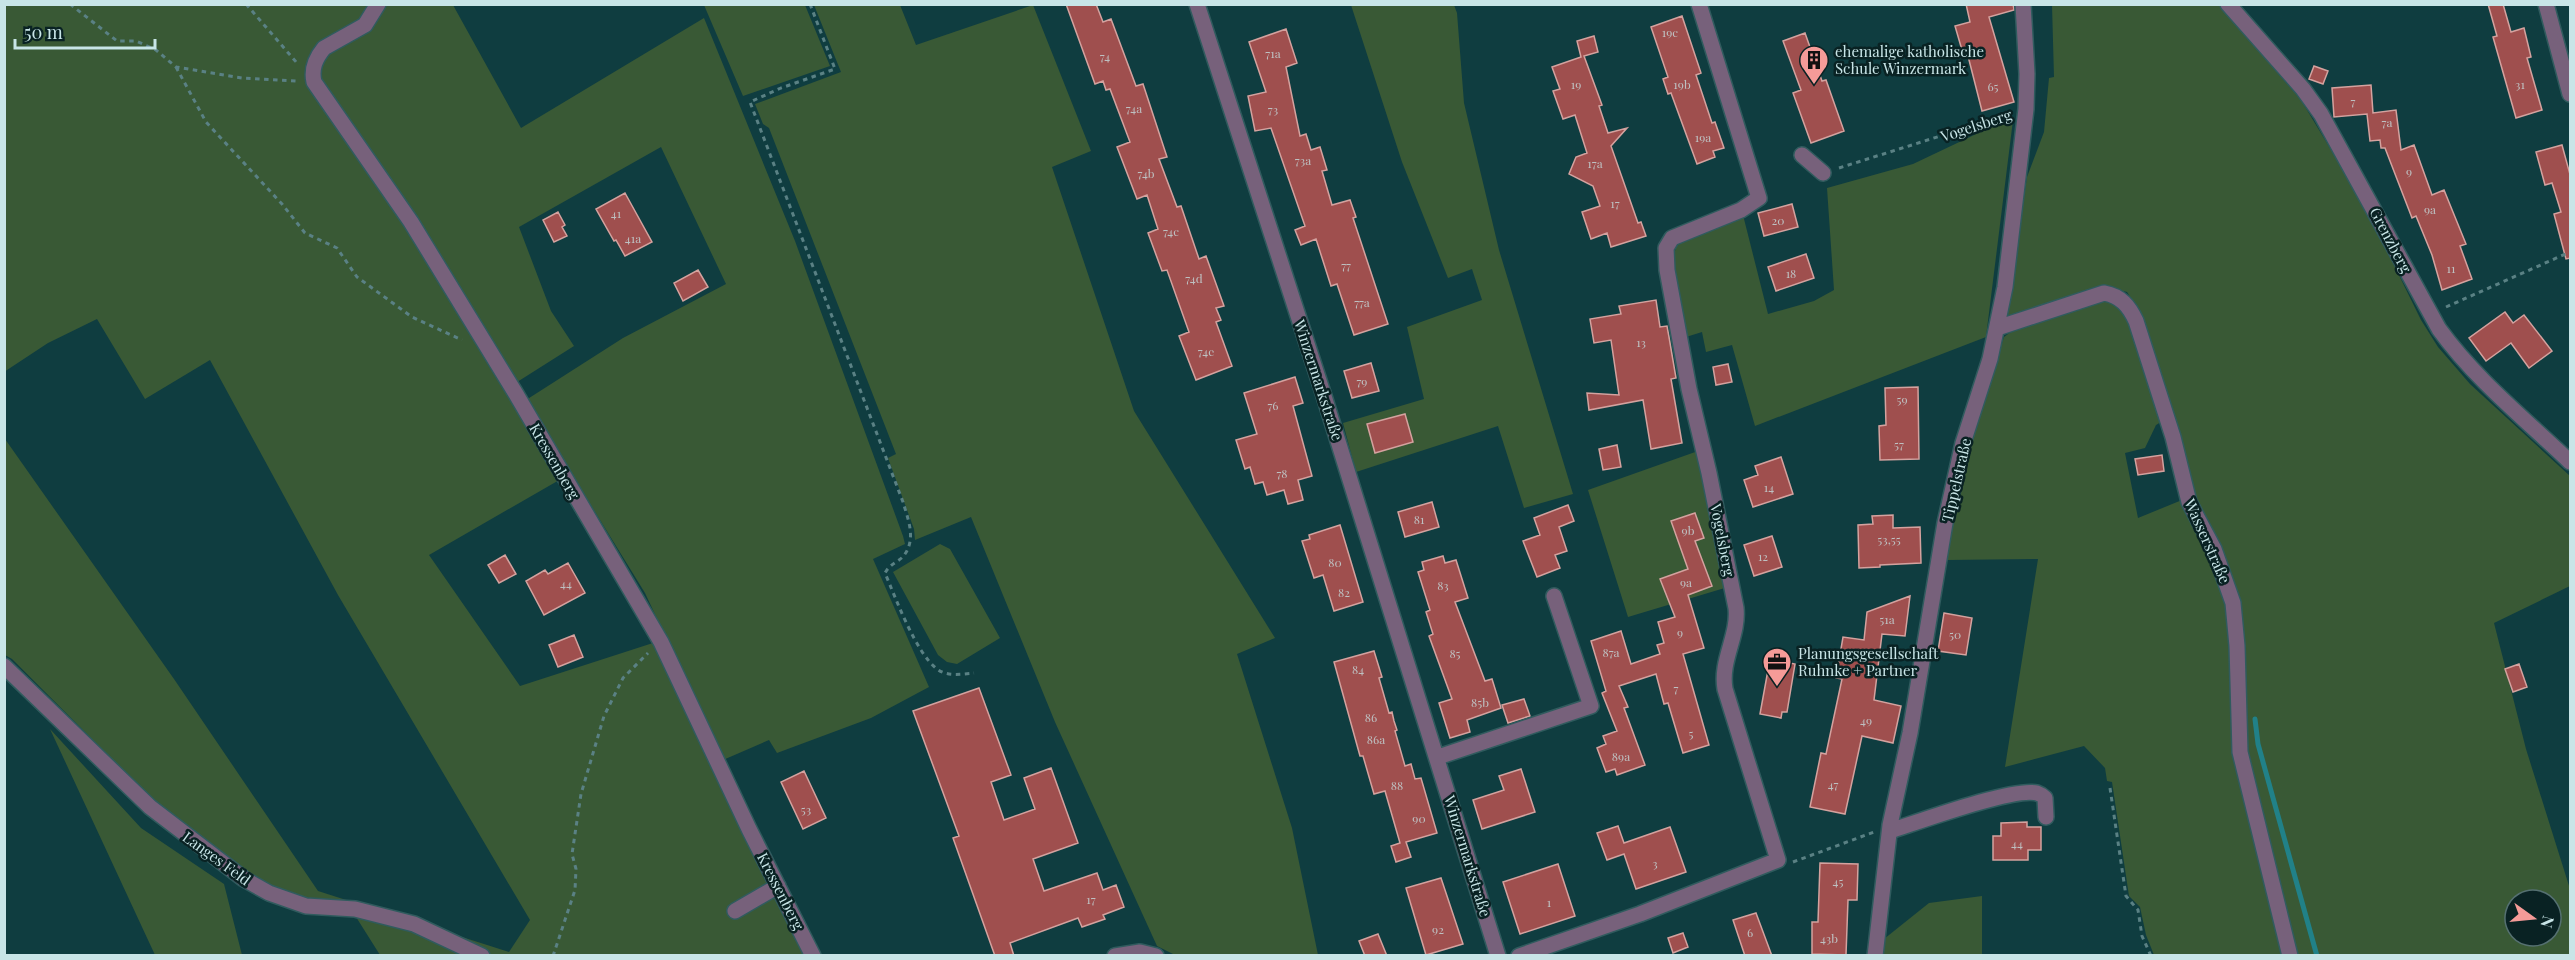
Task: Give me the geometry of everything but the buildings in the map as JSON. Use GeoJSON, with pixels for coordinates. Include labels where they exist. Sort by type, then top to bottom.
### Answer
{"type":"FeatureCollection","features":[{"type":"Feature","properties":{"kind":"street"},"geometry":{"type":"LineString","coordinates":[[314,82],[314,64],[320,53],[364,25],[378,4]]}},
{"type":"Feature","properties":{"kind":"street","name":"Winzermarkstraße"},"geometry":{"type":"LineString","coordinates":[[1197,4],[1310,351],[1498,956]]}},
{"type":"Feature","properties":{"kind":"street","name":"Vogelsberg"},"geometry":{"type":"LineString","coordinates":[[1699,4],[1759,198],[1741,210],[1672,238],[1666,248],[1667,270],[1689,389],[1709,473],[1736,608],[1736,630],[1724,673],[1725,689],[1778,861]]}},
{"type":"Feature","properties":{"kind":"street","name":"Tippelstraße"},"geometry":{"type":"LineString","coordinates":[[1875,956],[1890,828],[1910,733],[1953,483],[1997,328],[2005,287],[2026,109],[2027,74],[2023,4]]}},
{"type":"Feature","properties":{"kind":"street","name":"Grenzberg"},"geometry":{"type":"LineString","coordinates":[[2228,4],[2303,89],[2321,114],[2431,315],[2449,343],[2472,368],[2571,462]]}},
{"type":"Feature","properties":{"kind":"street"},"geometry":{"type":"LineString","coordinates":[[2546,4],[2571,94]]}},
{"type":"Feature","properties":{"kind":"street","name":"Kressenberg"},"geometry":{"type":"LineString","coordinates":[[314,82],[411,222],[516,394],[661,642],[813,956]]}},
{"type":"Feature","properties":{"kind":"street"},"geometry":{"type":"LineString","coordinates":[[1802,155],[1823,173]]}},
{"type":"Feature","properties":{"kind":"street","name":"Wasserstraße"},"geometry":{"type":"LineString","coordinates":[[1997,328],[2104,293],[2114,295],[2126,303],[2136,321],[2172,437],[2189,502],[2214,549],[2233,603],[2237,646],[2240,752],[2290,956]]}},
{"type":"Feature","properties":{"kind":"street"},"geometry":{"type":"LineString","coordinates":[[1438,757],[1591,706],[1554,596]]}},
{"type":"Feature","properties":{"kind":"street","name":"Langes Feld"},"geometry":{"type":"LineString","coordinates":[[4,666],[150,807],[244,879],[269,893],[306,906],[355,909],[414,924],[482,956]]}},
{"type":"Feature","properties":{"kind":"street"},"geometry":{"type":"LineString","coordinates":[[1890,828],[1970,805],[2013,795],[2037,793],[2045,798],[2046,817]]}},
{"type":"Feature","properties":{"kind":"street"},"geometry":{"type":"LineString","coordinates":[[1520,956],[1640,914],[1778,861]]}},
{"type":"Feature","properties":{"kind":"street"},"geometry":{"type":"LineString","coordinates":[[735,911],[778,886]]}},
{"type":"Feature","properties":{"kind":"street"},"geometry":{"type":"LineString","coordinates":[[1114,956],[1140,952],[1156,956]]}},
{"type":"Feature","properties":{"kind":"path"},"geometry":{"type":"LineString","coordinates":[[70,4],[117,41],[136,41],[156,50],[177,66],[206,122],[305,232],[337,248],[357,277],[412,317],[463,340]]}},
{"type":"Feature","properties":{"kind":"path"},"geometry":{"type":"LineString","coordinates":[[246,4],[314,82]]}},
{"type":"Feature","properties":{"kind":"path"},"geometry":{"type":"LineString","coordinates":[[810,4],[835,69],[781,88],[750,102],[903,502],[912,533],[906,554],[891,564],[885,573],[924,654],[938,670],[955,675],[974,673]]}},
{"type":"Feature","properties":{"kind":"path"},"geometry":{"type":"LineString","coordinates":[[177,66],[242,78],[314,82]]}},
{"type":"Feature","properties":{"kind":"path","name":"Vogelsberg"},"geometry":{"type":"LineString","coordinates":[[1823,173],[2026,109]]}},
{"type":"Feature","properties":{"kind":"path"},"geometry":{"type":"LineString","coordinates":[[2431,315],[2488,287],[2571,252]]}},
{"type":"Feature","properties":{"kind":"path"},"geometry":{"type":"LineString","coordinates":[[553,956],[575,891],[576,869],[572,854],[581,795],[604,716],[623,678],[642,657],[661,642]]}},
{"type":"Feature","properties":{"kind":"path"},"geometry":{"type":"LineString","coordinates":[[2110,788],[2126,896],[2138,910],[2142,936],[2151,956]]}},
{"type":"Feature","properties":{"kind":"path"},"geometry":{"type":"LineString","coordinates":[[1778,861],[1786,865],[1890,828]]}},
{"type":"Feature","properties":{"kind":"green space"},"geometry":{"type":"Polygon","coordinates":[[[5,5],[453,5],[521,128],[704,18],[795,241],[903,536],[905,544],[873,559],[929,687],[871,718],[777,753],[769,740],[723,760],[645,593],[526,400],[623,338],[726,284],[661,147],[519,227],[551,311],[574,346],[514,384],[408,228],[490,368],[561,479],[429,555],[520,686],[656,642],[804,955],[380,955],[351,909],[283,893],[238,869],[156,803],[12,659],[5,655],[5,439],[174,679],[318,891],[509,952],[530,920],[338,595],[210,360],[145,399],[97,319],[48,343],[4,372],[5,5]]]}},
{"type":"Feature","properties":{"kind":"green space"},"geometry":{"type":"Polygon","coordinates":[[[704,5],[805,5],[830,66],[743,96],[704,5]]]}},
{"type":"Feature","properties":{"kind":"green space"},"geometry":{"type":"Polygon","coordinates":[[[814,5],[900,5],[916,45],[1033,5],[1091,151],[1052,167],[1134,411],[1275,638],[1237,654],[1292,828],[1318,955],[1175,955],[1157,946],[1055,722],[971,517],[915,540],[914,529],[888,458],[896,454],[769,128],[763,124],[755,104],[841,72],[814,5]]]}},
{"type":"Feature","properties":{"kind":"green space"},"geometry":{"type":"Polygon","coordinates":[[[1351,5],[1454,5],[1457,13],[1464,103],[1499,250],[1573,494],[1524,508],[1498,426],[1356,472],[1343,423],[1424,399],[1407,327],[1482,300],[1472,269],[1448,278],[1402,162],[1351,5]]]}},
{"type":"Feature","properties":{"kind":"green space"},"geometry":{"type":"Polygon","coordinates":[[[2052,5],[2219,5],[2301,100],[2366,208],[2421,320],[2438,347],[2470,384],[2570,476],[2570,586],[2494,623],[2526,749],[2570,889],[2570,955],[2294,955],[2242,750],[2239,644],[2196,512],[2136,306],[2127,292],[2115,289],[2006,321],[2027,177],[2044,132],[2049,78],[2054,77],[2052,5]]]}},
{"type":"Feature","properties":{"kind":"green space"},"geometry":{"type":"Polygon","coordinates":[[[2013,120],[1986,337],[1755,426],[1732,345],[1706,352],[1702,332],[1686,337],[1673,271],[1673,258],[1683,239],[1743,215],[1768,314],[1814,301],[1834,290],[1827,188],[1913,164],[1993,126],[2013,120]]]}},
{"type":"Feature","properties":{"kind":"green space"},"geometry":{"type":"Polygon","coordinates":[[[2110,297],[2125,311],[2161,422],[2156,425],[2145,448],[2125,453],[2138,518],[2182,500],[2211,553],[2225,588],[2234,697],[2287,955],[2154,955],[2146,935],[2140,907],[2129,896],[2112,782],[2107,781],[2105,768],[2084,746],[2005,767],[2038,559],[1946,560],[1965,459],[2004,337],[2012,331],[2110,297]]]}},
{"type":"Feature","properties":{"kind":"green space"},"geometry":{"type":"Polygon","coordinates":[[[1698,451],[1728,587],[1628,617],[1588,490],[1698,451]]]}},
{"type":"Feature","properties":{"kind":"green space"},"geometry":{"type":"Polygon","coordinates":[[[940,544],[950,549],[1000,638],[957,664],[947,662],[938,655],[893,572],[940,544]]]}},
{"type":"Feature","properties":{"kind":"green space"},"geometry":{"type":"Polygon","coordinates":[[[50,729],[141,828],[224,884],[242,955],[155,955],[50,729]]]}},
{"type":"Feature","properties":{"kind":"green space"},"geometry":{"type":"Polygon","coordinates":[[[1982,896],[1982,955],[1881,956],[1884,939],[1929,903],[1982,896]]]}},
{"type":"Feature","properties":{"kind":"waterway"},"geometry":{"type":"LineString","coordinates":[[2255,719],[2258,744],[2317,956]]}},
{"type":"Feature","properties":{"kind":"place","name":"ehemalige katholische Schule Winzermark"},"geometry":{"type":"Point","coordinates":[1814,86]}},
{"type":"Feature","properties":{"kind":"place","name":"Planungsgesellschaft Ruhnke + Partner"},"geometry":{"type":"Point","coordinates":[1777,688]}}]}
